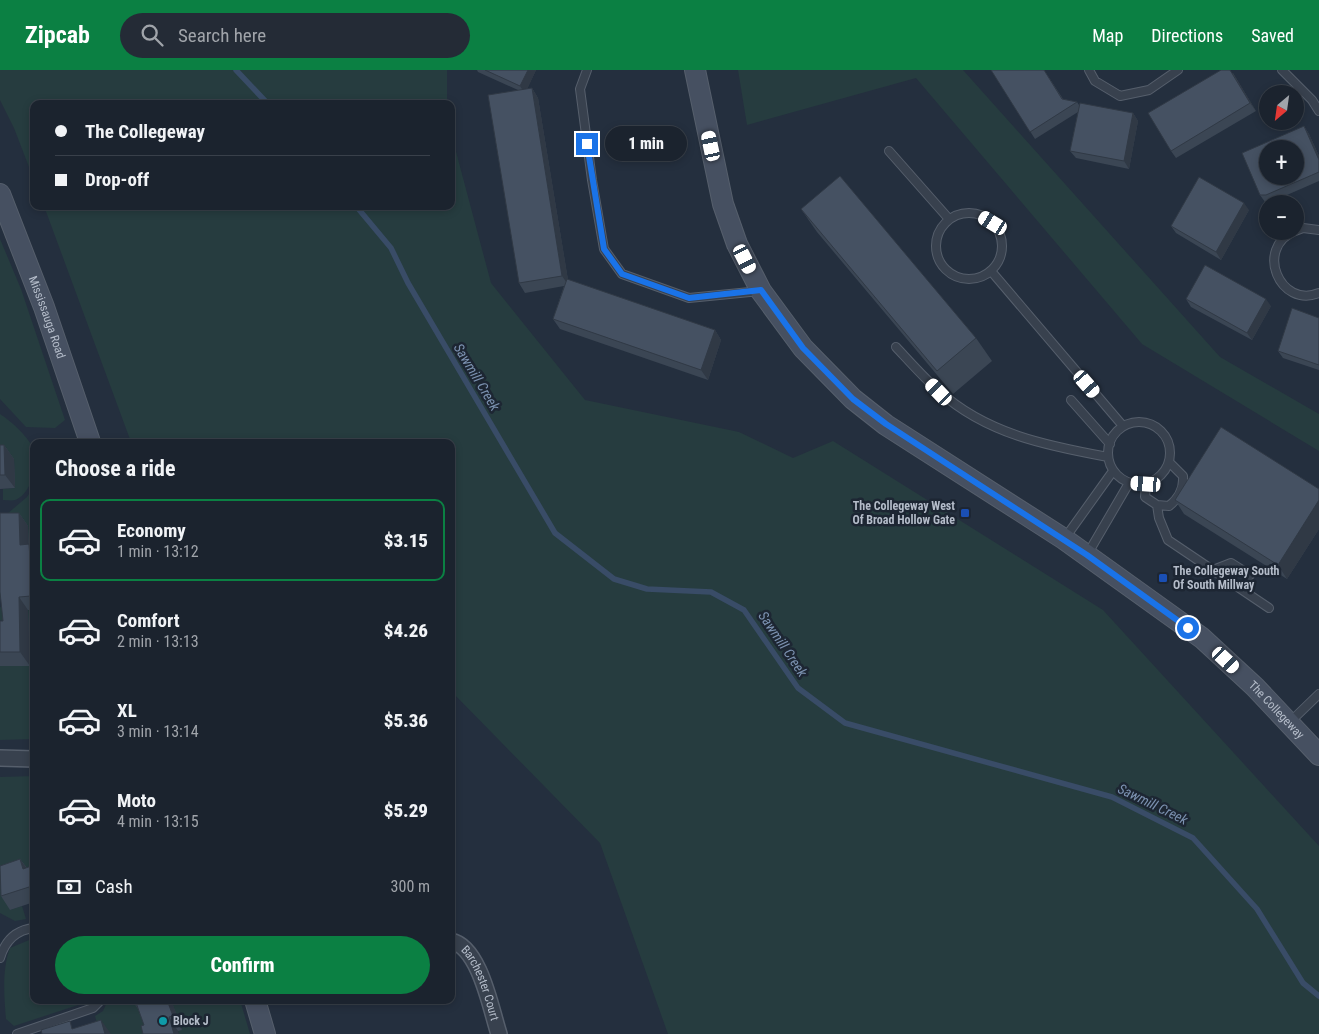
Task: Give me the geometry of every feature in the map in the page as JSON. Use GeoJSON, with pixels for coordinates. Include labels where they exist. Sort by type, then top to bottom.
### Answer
{"type":"FeatureCollection","features":[{"type":"Feature","properties":{"kind":"street","name":"The Collegeway"},"geometry":{"type":"LineString","coordinates":[[695,70],[724,204],[737,244],[761,290],[803,348],[853,399],[886,424],[1064,539],[1202,638],[1290,722],[1319,754]]}},
{"type":"Feature","properties":{"kind":"street","name":"Mississauga Road"},"geometry":{"type":"LineString","coordinates":[[0,194],[44,307],[89,439]]}},
{"type":"Feature","properties":{"kind":"street"},"geometry":{"type":"LineString","coordinates":[[0,758],[30,759]]}},
{"type":"Feature","properties":{"kind":"street","name":"Barchester Court"},"geometry":{"type":"LineString","coordinates":[[455,943],[462,946],[474,959],[498,1034]]}},
{"type":"Feature","properties":{"kind":"street"},"geometry":{"type":"LineString","coordinates":[[256,1004],[265,1034]]}},
{"type":"Feature","properties":{"kind":"lane"},"geometry":{"type":"LineString","coordinates":[[587,70],[580,89],[604,249],[622,274],[689,298],[761,290]]}},
{"type":"Feature","properties":{"kind":"lane"},"geometry":{"type":"LineString","coordinates":[[1089,70],[1095,81],[1120,96],[1149,90],[1178,70]]}},
{"type":"Feature","properties":{"kind":"lane"},"geometry":{"type":"LineString","coordinates":[[1282,70],[1312,100],[1319,111]]}},
{"type":"Feature","properties":{"kind":"lane"},"geometry":{"type":"LineString","coordinates":[[889,151],[949,219]]}},
{"type":"Feature","properties":{"kind":"lane"},"geometry":{"type":"LineString","coordinates":[[961,213],[978,213],[993,223],[1001,236],[1002,254],[991,271],[974,279],[958,277],[944,267],[936,251],[938,234],[949,219],[961,213]]}},
{"type":"Feature","properties":{"kind":"lane"},"geometry":{"type":"LineString","coordinates":[[1304,228],[1319,230]]}},
{"type":"Feature","properties":{"kind":"lane"},"geometry":{"type":"LineString","coordinates":[[1282,240],[1275,249],[1273,266],[1280,283],[1294,294],[1312,296],[1319,293]]}},
{"type":"Feature","properties":{"kind":"lane"},"geometry":{"type":"LineString","coordinates":[[991,271],[1123,426]]}},
{"type":"Feature","properties":{"kind":"lane"},"geometry":{"type":"LineString","coordinates":[[896,347],[939,392],[964,410],[1008,434],[1047,446],[1108,458]]}},
{"type":"Feature","properties":{"kind":"lane"},"geometry":{"type":"LineString","coordinates":[[1071,400],[1110,444]]}},
{"type":"Feature","properties":{"kind":"lane"},"geometry":{"type":"LineString","coordinates":[[1134,422],[1155,426],[1170,444],[1170,464],[1164,473],[1146,484],[1129,483],[1113,471],[1108,458],[1110,444],[1114,434],[1123,426],[1134,422]]}},
{"type":"Feature","properties":{"kind":"lane"},"geometry":{"type":"LineString","coordinates":[[1146,484],[1145,497],[1157,505],[1169,506],[1174,502],[1184,485],[1183,476],[1170,464]]}},
{"type":"Feature","properties":{"kind":"lane"},"geometry":{"type":"LineString","coordinates":[[1064,539],[1113,471]]}},
{"type":"Feature","properties":{"kind":"lane"},"geometry":{"type":"LineString","coordinates":[[1087,555],[1129,483]]}},
{"type":"Feature","properties":{"kind":"lane"},"geometry":{"type":"LineString","coordinates":[[1157,505],[1159,518],[1168,540],[1269,608]]}},
{"type":"Feature","properties":{"kind":"lane"},"geometry":{"type":"LineString","coordinates":[[1213,570],[1231,563],[1250,575]]}},
{"type":"Feature","properties":{"kind":"lane"},"geometry":{"type":"LineString","coordinates":[[1290,722],[1319,694]]}},
{"type":"Feature","properties":{"kind":"lane"},"geometry":{"type":"LineString","coordinates":[[0,958],[4,946],[14,935],[30,929]]}},
{"type":"Feature","properties":{"kind":"lane"},"geometry":{"type":"LineString","coordinates":[[17,1034],[78,1014],[93,1008],[97,1004]]}},
{"type":"Feature","properties":{"kind":"green space"},"geometry":{"type":"Polygon","coordinates":[[[0,70],[447,70],[447,100],[30,100],[30,170],[14,128],[0,100],[0,70]]]}},
{"type":"Feature","properties":{"kind":"green space"},"geometry":{"type":"Polygon","coordinates":[[[738,70],[963,70],[1220,357],[1319,414],[1319,451],[1142,344],[916,78],[747,125],[738,70]]]}},
{"type":"Feature","properties":{"kind":"green space"},"geometry":{"type":"Polygon","coordinates":[[[455,148],[491,283],[585,400],[739,432],[793,458],[833,441],[1103,610],[1319,846],[1319,1034],[668,1034],[600,843],[455,695],[455,439],[130,439],[45,210],[455,210],[455,148]]]}},
{"type":"Feature","properties":{"kind":"green space"},"geometry":{"type":"Polygon","coordinates":[[[0,239],[21,289],[65,420],[55,428],[26,427],[0,399],[0,239]]]}},
{"type":"Feature","properties":{"kind":"green space"},"geometry":{"type":"Polygon","coordinates":[[[0,414],[15,425],[30,443],[30,484],[21,497],[14,500],[3,500],[3,489],[15,488],[14,459],[0,459],[0,414]]]}},
{"type":"Feature","properties":{"kind":"green space"},"geometry":{"type":"Polygon","coordinates":[[[30,492],[30,554],[0,520],[30,492]]]}},
{"type":"Feature","properties":{"kind":"green space"},"geometry":{"type":"Polygon","coordinates":[[[0,607],[10,609],[10,611],[30,610],[30,665],[29,636],[18,626],[0,620],[0,607]]]}},
{"type":"Feature","properties":{"kind":"green space"},"geometry":{"type":"Polygon","coordinates":[[[30,665],[30,739],[0,740],[0,666],[30,665]]]}},
{"type":"Feature","properties":{"kind":"green space"},"geometry":{"type":"Polygon","coordinates":[[[30,776],[30,887],[10,910],[22,906],[26,919],[15,921],[0,913],[0,777],[30,776]]]}},
{"type":"Feature","properties":{"kind":"green space"},"geometry":{"type":"Polygon","coordinates":[[[30,940],[30,1004],[81,1004],[14,1026],[6,1019],[4,983],[7,956],[10,948],[30,940]]]}},
{"type":"Feature","properties":{"kind":"green space"},"geometry":{"type":"Polygon","coordinates":[[[106,1004],[139,1004],[152,1034],[100,1034],[95,1016],[103,1011],[106,1004]]]}},
{"type":"Feature","properties":{"kind":"green space"},"geometry":{"type":"Polygon","coordinates":[[[169,1004],[241,1004],[250,1034],[179,1034],[169,1004]]]}},
{"type":"Feature","properties":{"kind":"building"},"geometry":{"type":"Polygon","coordinates":[[[485,70],[528,70],[520,86],[485,70]]]}},
{"type":"Feature","properties":{"kind":"building"},"geometry":{"type":"Polygon","coordinates":[[[991,70],[1044,70],[1062,99],[1077,102],[1030,132],[991,70]]]}},
{"type":"Feature","properties":{"kind":"building"},"geometry":{"type":"Polygon","coordinates":[[[1221,70],[1230,70],[1250,103],[1171,151],[1148,113],[1221,70]]]}},
{"type":"Feature","properties":{"kind":"building"},"geometry":{"type":"Polygon","coordinates":[[[532,88],[562,276],[519,283],[488,95],[532,88]]]}},
{"type":"Feature","properties":{"kind":"building"},"geometry":{"type":"Polygon","coordinates":[[[1080,103],[1133,113],[1124,161],[1070,151],[1080,103]]]}},
{"type":"Feature","properties":{"kind":"building"},"geometry":{"type":"Polygon","coordinates":[[[1304,126],[1319,160],[1319,172],[1304,179],[1304,140],[1272,140],[1295,130],[1304,130],[1304,126]]]}},
{"type":"Feature","properties":{"kind":"building"},"geometry":{"type":"Polygon","coordinates":[[[1259,146],[1259,185],[1289,185],[1266,195],[1260,195],[1242,153],[1259,146]]]}},
{"type":"Feature","properties":{"kind":"building"},"geometry":{"type":"Polygon","coordinates":[[[840,176],[976,338],[937,371],[801,209],[840,176]]]}},
{"type":"Feature","properties":{"kind":"building"},"geometry":{"type":"Polygon","coordinates":[[[1199,177],[1244,203],[1216,252],[1171,226],[1199,177]]]}},
{"type":"Feature","properties":{"kind":"building"},"geometry":{"type":"Polygon","coordinates":[[[1205,265],[1266,299],[1247,333],[1186,299],[1205,265]]]}},
{"type":"Feature","properties":{"kind":"building"},"geometry":{"type":"Polygon","coordinates":[[[567,279],[715,330],[701,370],[553,319],[567,279]]]}},
{"type":"Feature","properties":{"kind":"building"},"geometry":{"type":"Polygon","coordinates":[[[1292,308],[1319,318],[1319,365],[1278,351],[1292,308]]]}},
{"type":"Feature","properties":{"kind":"building"},"geometry":{"type":"Polygon","coordinates":[[[1221,427],[1319,489],[1319,500],[1278,565],[1175,500],[1221,427]]]}},
{"type":"Feature","properties":{"kind":"building"},"geometry":{"type":"Polygon","coordinates":[[[0,445],[4,445],[5,475],[0,475],[0,445]]]}},
{"type":"Feature","properties":{"kind":"building"},"geometry":{"type":"Polygon","coordinates":[[[0,513],[19,513],[20,545],[29,544],[30,558],[30,596],[19,597],[20,652],[0,652],[0,621],[3,621],[0,592],[0,513]]]}},
{"type":"Feature","properties":{"kind":"building"},"geometry":{"type":"Polygon","coordinates":[[[20,859],[23,869],[30,866],[30,890],[29,887],[1,896],[0,866],[20,859]]]}},
{"type":"Feature","properties":{"kind":"building","name":"Block J"},"geometry":{"type":"Polygon","coordinates":[[[136,1004],[168,1004],[173,1016],[169,1017],[174,1034],[143,1034],[141,1026],[144,1025],[136,1004]]]}},
{"type":"Feature","properties":{"kind":"building"},"geometry":{"type":"Polygon","coordinates":[[[101,1020],[105,1034],[42,1034],[41,1030],[70,1021],[72,1029],[101,1020]]]}},
{"type":"Feature","properties":{"kind":"waterway","name":"Sawmill Creek"},"geometry":{"type":"LineString","coordinates":[[236,70],[264,100]]}},
{"type":"Feature","properties":{"kind":"waterway","name":"Sawmill Creek"},"geometry":{"type":"LineString","coordinates":[[359,210],[391,248],[408,283],[555,533],[614,579],[647,589],[711,592],[744,610],[798,688],[845,723],[1112,797],[1193,838],[1257,909],[1303,983],[1319,996]]}},
{"type":"Feature","properties":{"kind":"place","name":"The Collegeway West Of Broad Hollow Gate"},"geometry":{"type":"Point","coordinates":[965,513]}},
{"type":"Feature","properties":{"kind":"place","name":"The Collegeway South Of South Millway"},"geometry":{"type":"Point","coordinates":[1163,578]}},
{"type":"Feature","properties":{"kind":"place","name":"Block J"},"geometry":{"type":"Point","coordinates":[163,1021]}},
{"type":"Feature","properties":{"kind":"route"},"geometry":{"type":"LineString","coordinates":[[587,144],[604,249],[622,274],[689,298],[761,290],[803,348],[853,399],[886,424],[1064,539],[1188,628]]}}]}
